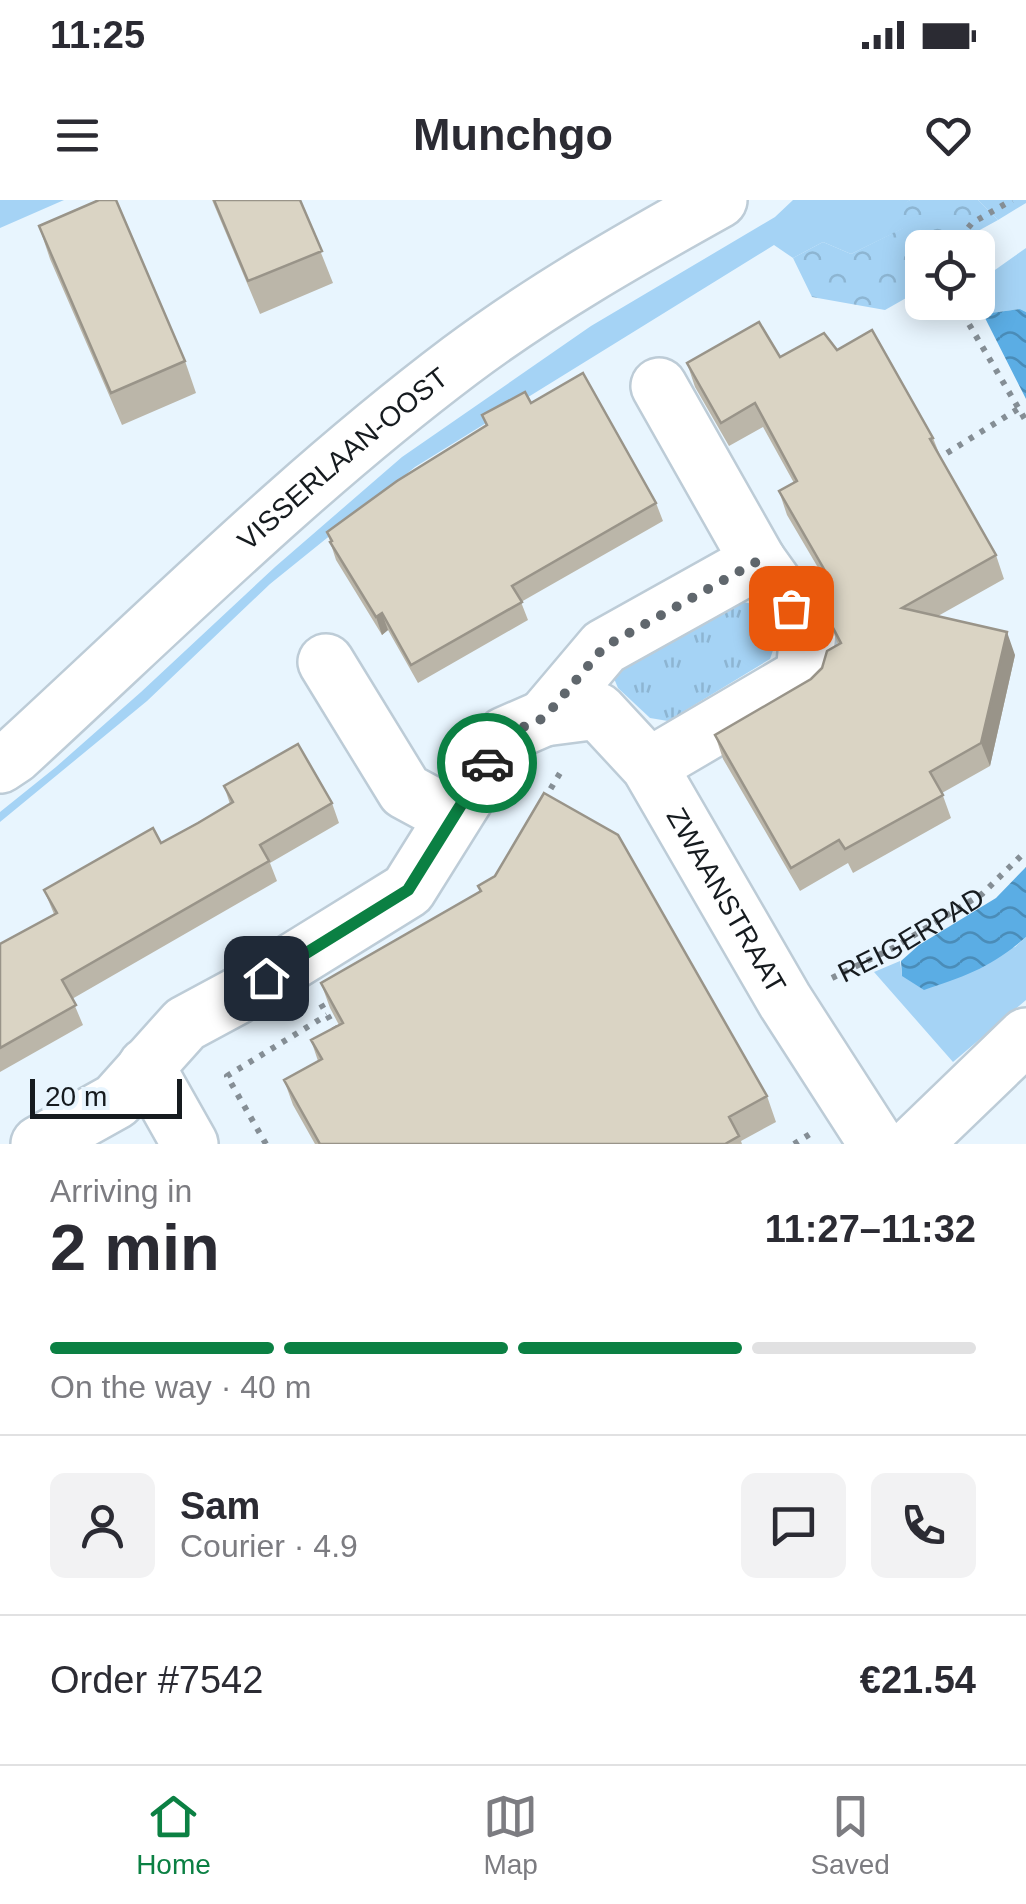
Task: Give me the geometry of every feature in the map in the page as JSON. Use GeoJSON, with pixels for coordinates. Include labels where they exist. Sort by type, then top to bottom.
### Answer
{"type":"FeatureCollection","features":[{"type":"Feature","properties":{"kind":"street","name":"VISSERLAAN-OOST"},"geometry":{"type":"LineString","coordinates":[[0,766],[317,477],[462,360],[567,289],[719,200]]}},
{"type":"Feature","properties":{"kind":"street"},"geometry":{"type":"LineString","coordinates":[[648,766],[804,675],[808,631],[758,561],[659,386]]}},
{"type":"Feature","properties":{"kind":"street","name":"ZWAANSTRAAT"},"geometry":{"type":"LineString","coordinates":[[544,718],[604,647],[758,561]]}},
{"type":"Feature","properties":{"kind":"street"},"geometry":{"type":"LineString","coordinates":[[326,662],[406,791],[454,818]]}},
{"type":"Feature","properties":{"kind":"street","name":"ZWAANSTRAAT"},"geometry":{"type":"LineString","coordinates":[[39,1144],[116,1101],[185,1024],[408,890],[505,735],[544,718],[598,712],[648,766],[785,1001],[876,1144]]}},
{"type":"Feature","properties":{"kind":"street"},"geometry":{"type":"LineString","coordinates":[[914,1144],[1026,1036]]}},
{"type":"Feature","properties":{"kind":"street"},"geometry":{"type":"LineString","coordinates":[[146,1066],[190,1144]]}},
{"type":"Feature","properties":{"kind":"path"},"geometry":{"type":"LineString","coordinates":[[966,230],[1012,200]]}},
{"type":"Feature","properties":{"kind":"path"},"geometry":{"type":"LineString","coordinates":[[967,320],[1026,421]]}},
{"type":"Feature","properties":{"kind":"path"},"geometry":{"type":"LineString","coordinates":[[947,453],[1018,408]]}},
{"type":"Feature","properties":{"kind":"path","name":"REIGERPAD"},"geometry":{"type":"LineString","coordinates":[[785,1001],[893,948],[982,894],[1026,851]]}},
{"type":"Feature","properties":{"kind":"path"},"geometry":{"type":"LineString","coordinates":[[294,960],[347,1048]]}},
{"type":"Feature","properties":{"kind":"path"},"geometry":{"type":"LineString","coordinates":[[266,1144],[227,1076],[327,1015]]}},
{"type":"Feature","properties":{"kind":"green space"},"geometry":{"type":"Polygon","coordinates":[[[0,200],[64,200],[0,228],[0,200]]]}},
{"type":"Feature","properties":{"kind":"green space"},"geometry":{"type":"Polygon","coordinates":[[[793,200],[910,200],[903,205],[904,228],[851,254],[823,242],[793,258],[774,245],[415,467],[270,584],[147,701],[0,822],[0,812],[141,692],[275,567],[402,457],[591,326],[775,217],[793,200]]]}},
{"type":"Feature","properties":{"kind":"green space"},"geometry":{"type":"Polygon","coordinates":[[[910,200],[978,200],[998,220],[980,230],[905,230],[905,299],[885,310],[812,297],[793,258],[823,242],[851,254],[903,228],[903,204],[910,200]]]}},
{"type":"Feature","properties":{"kind":"green space"},"geometry":{"type":"Polygon","coordinates":[[[978,200],[1026,200],[1026,203],[998,220],[978,200]]]}},
{"type":"Feature","properties":{"kind":"green space"},"geometry":{"type":"Polygon","coordinates":[[[1026,248],[1026,312],[1020,309],[995,312],[995,270],[1026,248]]]}},
{"type":"Feature","properties":{"kind":"green space"},"geometry":{"type":"Polygon","coordinates":[[[728,598],[764,607],[779,633],[770,659],[668,721],[650,718],[618,688],[613,676],[618,659],[728,598]]]}},
{"type":"Feature","properties":{"kind":"green space"},"geometry":{"type":"Polygon","coordinates":[[[1026,937],[1026,1000],[953,1062],[874,972],[900,961],[902,976],[1015,947],[1026,937]]]}},
{"type":"Feature","properties":{"kind":"water"},"geometry":{"type":"Polygon","coordinates":[[[1020,309],[1026,312],[1026,399],[986,320],[995,320],[995,312],[1020,309]]]}},
{"type":"Feature","properties":{"kind":"water"},"geometry":{"type":"Polygon","coordinates":[[[1026,867],[1026,937],[978,970],[924,990],[902,976],[901,961],[919,945],[996,898],[1026,867]]]}},
{"type":"Feature","properties":{"kind":"building"},"geometry":{"type":"Polygon","coordinates":[[[99,200],[116,200],[185,361],[111,393],[39,226],[99,200]]]}},
{"type":"Feature","properties":{"kind":"building"},"geometry":{"type":"Polygon","coordinates":[[[214,200],[300,200],[322,251],[248,281],[214,200]]]}},
{"type":"Feature","properties":{"kind":"building"},"geometry":{"type":"Polygon","coordinates":[[[759,322],[780,357],[824,333],[837,350],[872,330],[996,555],[902,608],[1007,632],[981,743],[930,772],[943,795],[845,849],[839,840],[791,868],[715,735],[811,679],[822,668],[827,651],[841,643],[830,622],[825,591],[814,575],[824,569],[779,491],[797,481],[755,403],[721,423],[687,363],[759,322]]]}},
{"type":"Feature","properties":{"kind":"building"},"geometry":{"type":"Polygon","coordinates":[[[583,373],[656,503],[512,586],[522,602],[411,665],[382,613],[376,617],[327,532],[397,481],[487,425],[482,415],[525,392],[531,403],[583,373]]]}},
{"type":"Feature","properties":{"kind":"building"},"geometry":{"type":"Polygon","coordinates":[[[298,744],[332,803],[260,845],[269,861],[62,980],[76,1005],[0,1048],[0,944],[57,913],[44,890],[153,828],[161,843],[198,823],[233,802],[224,786],[298,744]]]}},
{"type":"Feature","properties":{"kind":"building"},"geometry":{"type":"Polygon","coordinates":[[[544,793],[618,835],[767,1096],[729,1117],[739,1136],[725,1144],[320,1144],[284,1080],[322,1059],[311,1040],[343,1023],[321,983],[481,891],[478,886],[495,876],[544,793]]]}},
{"type":"Feature","properties":{"kind":"way so far"},"geometry":{"type":"LineString","coordinates":[[487,763],[505,735],[544,718],[604,647],[758,561],[791,608]]}},
{"type":"Feature","properties":{"kind":"route"},"geometry":{"type":"LineString","coordinates":[[266,978],[408,890],[487,763]]}}]}
